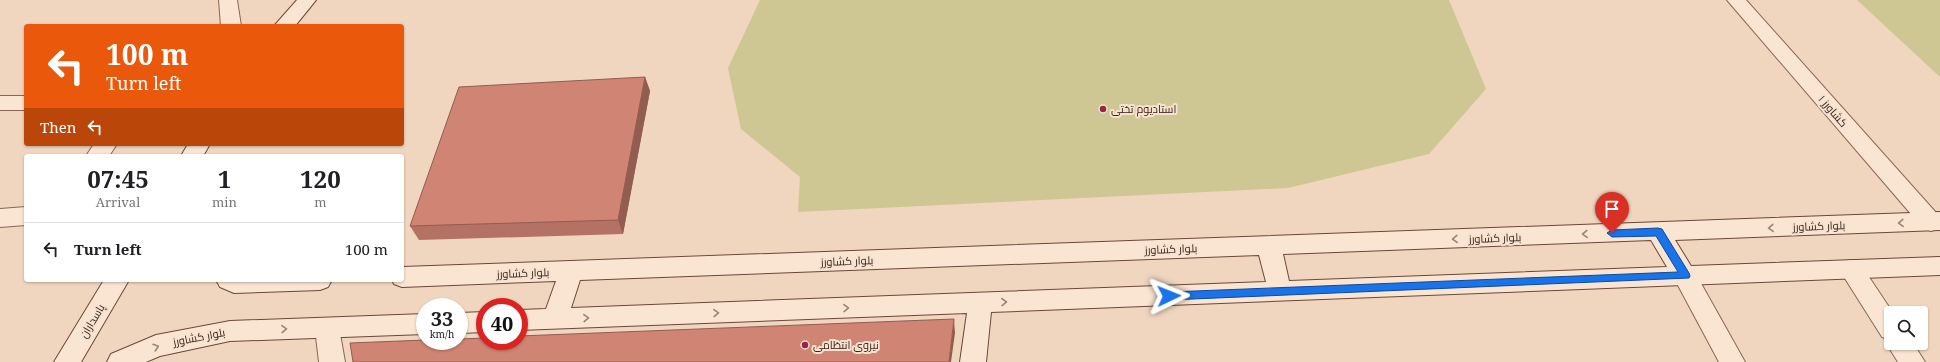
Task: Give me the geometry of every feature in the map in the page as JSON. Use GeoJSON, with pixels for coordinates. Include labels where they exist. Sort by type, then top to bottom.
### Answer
{"type":"FeatureCollection","features":[{"type":"Feature","properties":{"kind":"street"},"geometry":{"type":"LineString","coordinates":[[228,0],[231,24]]}},
{"type":"Feature","properties":{"kind":"street"},"geometry":{"type":"LineString","coordinates":[[286,24],[307,0]]}},
{"type":"Feature","properties":{"kind":"street","name":"کشاورز ۱"},"geometry":{"type":"LineString","coordinates":[[1736,0],[1935,222]]}},
{"type":"Feature","properties":{"kind":"street"},"geometry":{"type":"LineString","coordinates":[[0,103],[24,103]]}},
{"type":"Feature","properties":{"kind":"street"},"geometry":{"type":"LineString","coordinates":[[0,218],[24,216]]}},
{"type":"Feature","properties":{"kind":"street","name":"بلوار کشاورز"},"geometry":{"type":"LineString","coordinates":[[404,277],[1935,222]]}},
{"type":"Feature","properties":{"kind":"street"},"geometry":{"type":"LineString","coordinates":[[1658,232],[1685,276],[1732,362]]}},
{"type":"Feature","properties":{"kind":"street"},"geometry":{"type":"LineString","coordinates":[[1269,246],[1280,291]]}},
{"type":"Feature","properties":{"kind":"street"},"geometry":{"type":"LineString","coordinates":[[528,320],[1940,266]]}},
{"type":"Feature","properties":{"kind":"street"},"geometry":{"type":"LineString","coordinates":[[1851,269],[1884,319]]}},
{"type":"Feature","properties":{"kind":"street"},"geometry":{"type":"LineString","coordinates":[[556,319],[571,271]]}},
{"type":"Feature","properties":{"kind":"street","name":"پاسداران"},"geometry":{"type":"LineString","coordinates":[[68,362],[116,282]]}},
{"type":"Feature","properties":{"kind":"street"},"geometry":{"type":"LineString","coordinates":[[232,282],[263,282]]}},
{"type":"Feature","properties":{"kind":"street"},"geometry":{"type":"LineString","coordinates":[[973,362],[980,303]]}},
{"type":"Feature","properties":{"kind":"street","name":"بلوار کشاورز"},"geometry":{"type":"LineString","coordinates":[[120,362],[156,346],[230,331],[416,324]]}},
{"type":"Feature","properties":{"kind":"street"},"geometry":{"type":"LineString","coordinates":[[327,328],[332,362]]}},
{"type":"Feature","properties":{"kind":"street"},"geometry":{"type":"LineString","coordinates":[[1904,350],[1912,362]]}},
{"type":"Feature","properties":{"kind":"shaded area","name":"استادیوم تختی"},"geometry":{"type":"Polygon","coordinates":[[[760,0],[1449,0],[1486,89],[1429,154],[1288,188],[798,212],[800,177],[741,129],[728,68],[760,0]]]}},
{"type":"Feature","properties":{"kind":"shaded area"},"geometry":{"type":"Polygon","coordinates":[[[1857,0],[1940,0],[1940,77],[1857,0]]]}},
{"type":"Feature","properties":{"kind":"building"},"geometry":{"type":"Polygon","coordinates":[[[645,77],[618,220],[410,226],[459,87],[645,77]]]}},
{"type":"Feature","properties":{"kind":"building"},"geometry":{"type":"Polygon","coordinates":[[[954,319],[949,362],[353,362],[350,343],[416,340],[416,350],[468,350],[468,339],[476,338],[476,350],[528,350],[528,336],[954,319]]]}},
{"type":"Feature","properties":{"kind":"place","name":"استادیوم تختی"},"geometry":{"type":"Point","coordinates":[1103,109]}},
{"type":"Feature","properties":{"kind":"place","name":"نیروی انتظامی"},"geometry":{"type":"Point","coordinates":[805,345]}},
{"type":"Feature","properties":{"kind":"route"},"geometry":{"type":"LineString","coordinates":[[1169,296],[1685,276],[1658,232],[1612,233]]}}]}
